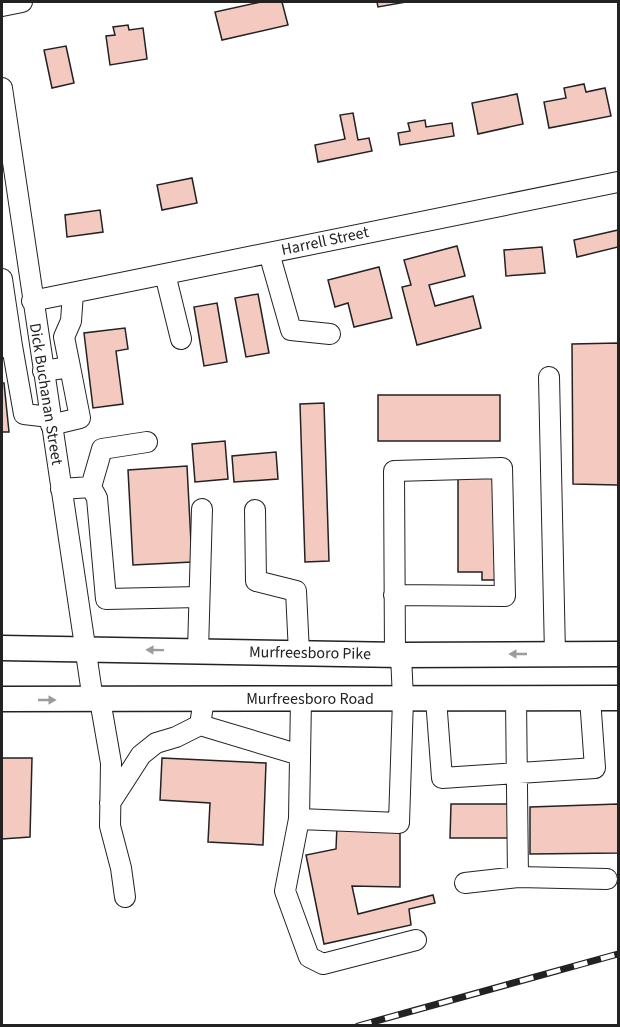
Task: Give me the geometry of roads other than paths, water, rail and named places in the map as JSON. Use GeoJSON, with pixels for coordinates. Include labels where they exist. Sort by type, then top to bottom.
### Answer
{"type":"FeatureCollection","features":[{"type":"Feature","properties":{"kind":"main road","name":"Murfreesboro Pike"},"geometry":{"type":"LineString","coordinates":[[2,648],[398,655],[618,654]]}},
{"type":"Feature","properties":{"kind":"main road","name":"Murfreesboro Road"},"geometry":{"type":"LineString","coordinates":[[2,699],[618,698]]}},
{"type":"Feature","properties":{"kind":"street"},"geometry":{"type":"LineString","coordinates":[[2,6],[22,2]]}},
{"type":"Feature","properties":{"kind":"street","name":"Dick Buchanan Street"},"geometry":{"type":"LineString","coordinates":[[2,88],[7,165],[26,262],[85,649],[111,763],[110,826],[121,868],[125,897]]}},
{"type":"Feature","properties":{"kind":"street","name":"Harrell Street"},"geometry":{"type":"LineString","coordinates":[[32,301],[618,182]]}},
{"type":"Feature","properties":{"kind":"street"},"geometry":{"type":"LineString","coordinates":[[269,253],[291,330],[330,334]]}},
{"type":"Feature","properties":{"kind":"street"},"geometry":{"type":"LineString","coordinates":[[2,271],[26,262]]}},
{"type":"Feature","properties":{"kind":"street"},"geometry":{"type":"LineString","coordinates":[[165,274],[181,339]]}},
{"type":"Feature","properties":{"kind":"street"},"geometry":{"type":"LineString","coordinates":[[2,279],[7,346],[24,414],[50,421],[80,418],[64,337],[71,321],[73,293]]}},
{"type":"Feature","properties":{"kind":"street"},"geometry":{"type":"LineString","coordinates":[[43,371],[70,367]]}},
{"type":"Feature","properties":{"kind":"street"},"geometry":{"type":"LineString","coordinates":[[549,377],[555,654]]}},
{"type":"Feature","properties":{"kind":"street"},"geometry":{"type":"LineString","coordinates":[[147,442],[102,449],[91,487],[97,498],[106,599],[199,597]]}},
{"type":"Feature","properties":{"kind":"street"},"geometry":{"type":"LineString","coordinates":[[299,819],[399,823],[403,699],[394,595],[394,471],[502,468],[505,596],[394,595]]}},
{"type":"Feature","properties":{"kind":"street"},"geometry":{"type":"LineString","coordinates":[[61,489],[91,487]]}},
{"type":"Feature","properties":{"kind":"street"},"geometry":{"type":"LineString","coordinates":[[198,651],[202,509]]}},
{"type":"Feature","properties":{"kind":"street"},"geometry":{"type":"LineString","coordinates":[[255,510],[256,581],[296,591],[299,653]]}},
{"type":"Feature","properties":{"kind":"street"},"geometry":{"type":"LineString","coordinates":[[436,699],[442,778],[595,768],[590,698]]}},
{"type":"Feature","properties":{"kind":"street"},"geometry":{"type":"LineString","coordinates":[[200,725],[204,699]]}},
{"type":"Feature","properties":{"kind":"street"},"geometry":{"type":"LineString","coordinates":[[301,699],[299,819],[285,891],[309,957],[323,964],[416,940]]}},
{"type":"Feature","properties":{"kind":"street"},"geometry":{"type":"LineString","coordinates":[[516,699],[518,877]]}},
{"type":"Feature","properties":{"kind":"street"},"geometry":{"type":"LineString","coordinates":[[110,803],[141,755],[156,743],[176,737],[200,725],[300,755]]}},
{"type":"Feature","properties":{"kind":"street"},"geometry":{"type":"LineString","coordinates":[[465,883],[518,877],[607,879]]}},
{"type":"Feature","properties":{"kind":"railway"},"geometry":{"type":"LineString","coordinates":[[358,1026],[618,954]]}}]}
